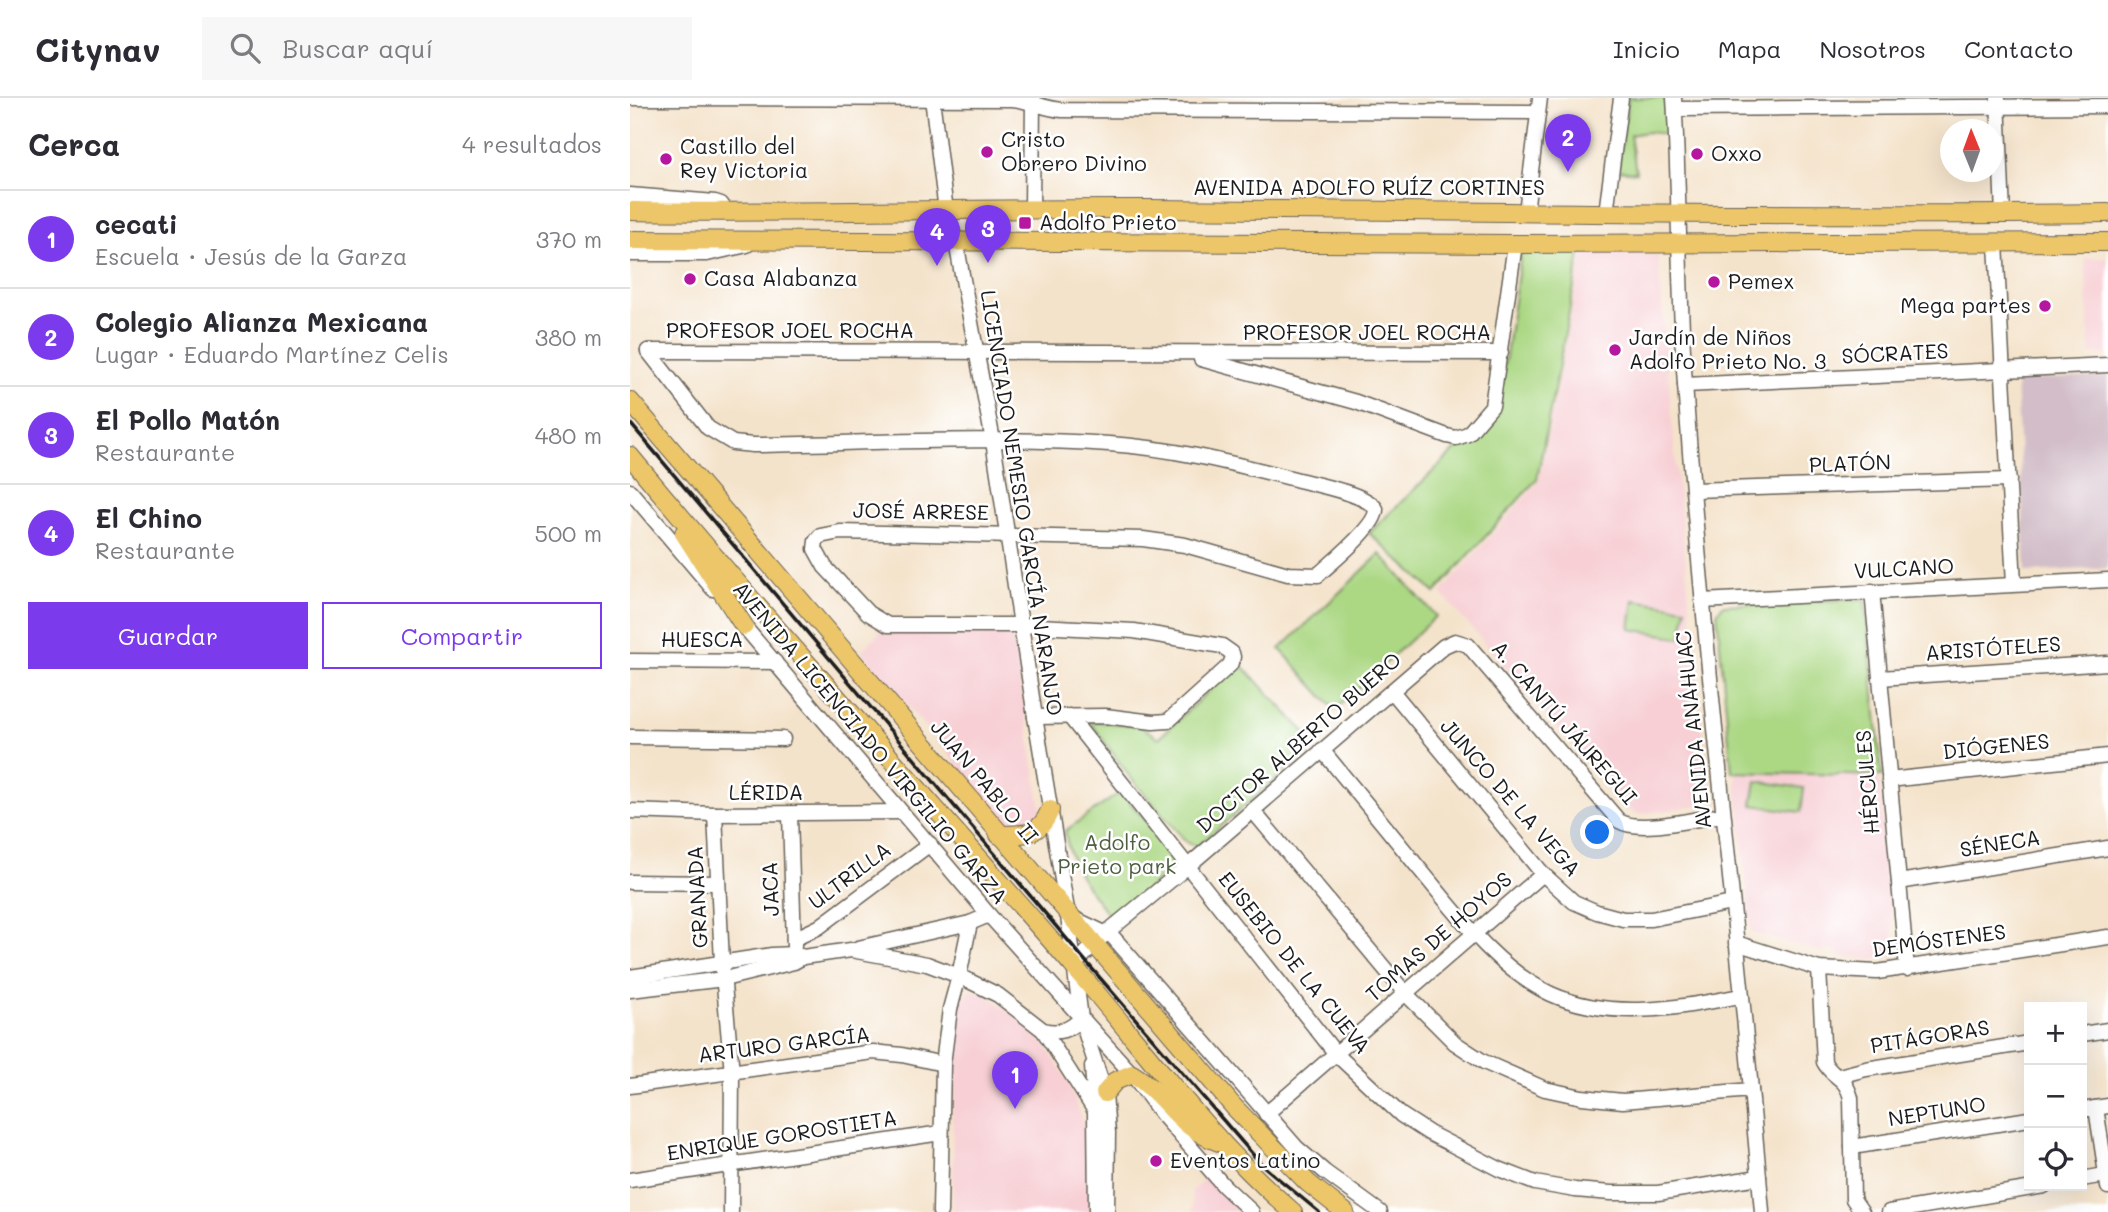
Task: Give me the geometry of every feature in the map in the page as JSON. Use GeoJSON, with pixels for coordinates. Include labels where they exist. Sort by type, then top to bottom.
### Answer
{"type":"FeatureCollection","features":[{"type":"Feature","properties":{"kind":"main road","name":"AVENIDA ADOLFO RUÍZ CORTINES"},"geometry":{"type":"LineString","coordinates":[[630,211],[727,213],[1032,210],[2003,215],[2108,213]]}},
{"type":"Feature","properties":{"kind":"main road"},"geometry":{"type":"LineString","coordinates":[[630,240],[1515,244],[2108,243]]}},
{"type":"Feature","properties":{"kind":"main road","name":"JUAN PABLO II"},"geometry":{"type":"LineString","coordinates":[[630,401],[1068,916],[1100,939],[1234,1107],[1308,1183],[1345,1212]]}},
{"type":"Feature","properties":{"kind":"main road"},"geometry":{"type":"LineString","coordinates":[[630,456],[1223,1144],[1293,1212]]}},
{"type":"Feature","properties":{"kind":"main road"},"geometry":{"type":"LineString","coordinates":[[650,480],[744,626]]}},
{"type":"Feature","properties":{"kind":"main road"},"geometry":{"type":"LineString","coordinates":[[999,835],[1031,832],[1046,821],[1050,810]]}},
{"type":"Feature","properties":{"kind":"main road"},"geometry":{"type":"LineString","coordinates":[[1105,1093],[1115,1081],[1132,1074],[1143,1081],[1186,1126],[1197,1134],[1223,1144]]}},
{"type":"Feature","properties":{"kind":"street"},"geometry":{"type":"LineString","coordinates":[[630,98],[1011,99],[1033,100],[1045,108],[1062,110],[1250,105],[1539,105],[1526,212]]}},
{"type":"Feature","properties":{"kind":"street"},"geometry":{"type":"LineString","coordinates":[[1605,213],[1621,98]]}},
{"type":"Feature","properties":{"kind":"street","name":"LICENCIADO NEMESIO GARCÍA NARANJO"},"geometry":{"type":"LineString","coordinates":[[932,99],[946,211],[956,242],[978,353],[1068,916],[1081,1019],[1092,1058]]}},
{"type":"Feature","properties":{"kind":"street"},"geometry":{"type":"LineString","coordinates":[[1032,210],[1033,100]]}},
{"type":"Feature","properties":{"kind":"street"},"geometry":{"type":"LineString","coordinates":[[1998,102],[2003,215]]}},
{"type":"Feature","properties":{"kind":"street"},"geometry":{"type":"LineString","coordinates":[[1675,103],[1998,102],[2108,106]]}},
{"type":"Feature","properties":{"kind":"street","name":"AVENIDA ANÁHUAC"},"geometry":{"type":"LineString","coordinates":[[1675,103],[1677,214],[1693,491],[1762,1212]]}},
{"type":"Feature","properties":{"kind":"street"},"geometry":{"type":"LineString","coordinates":[[630,195],[715,202],[722,204],[727,213]]}},
{"type":"Feature","properties":{"kind":"street"},"geometry":{"type":"LineString","coordinates":[[630,254],[707,254],[760,242]]}},
{"type":"Feature","properties":{"kind":"street"},"geometry":{"type":"LineString","coordinates":[[1996,243],[2014,584]]}},
{"type":"Feature","properties":{"kind":"street"},"geometry":{"type":"LineString","coordinates":[[1501,353],[1515,244]]}},
{"type":"Feature","properties":{"kind":"street","name":"PROFESOR JOEL ROCHA"},"geometry":{"type":"LineString","coordinates":[[993,441],[733,443],[708,428],[648,351],[1501,353],[1492,406],[1468,434],[1456,438],[1356,402],[1183,354]]}},
{"type":"Feature","properties":{"kind":"street","name":"SÓCRATES"},"geometry":{"type":"LineString","coordinates":[[1685,385],[2108,365]]}},
{"type":"Feature","properties":{"kind":"street","name":"JOSÉ ARRESE"},"geometry":{"type":"LineString","coordinates":[[993,441],[1111,444],[1216,459],[1337,490],[1365,500],[1376,509],[1377,514],[1318,575],[1288,573],[1217,552],[1143,539],[840,531],[820,536],[816,541],[818,557],[825,567],[877,620],[888,625],[1020,625]]}},
{"type":"Feature","properties":{"kind":"street","name":"PLATÓN"},"geometry":{"type":"LineString","coordinates":[[1693,491],[2009,480]]}},
{"type":"Feature","properties":{"kind":"street","name":"AVENIDA LICENCIADO VIRGILIO GARZA"},"geometry":{"type":"LineString","coordinates":[[630,491],[989,915],[1081,1019],[1101,1037],[1161,1113],[1224,1186],[1252,1212]]}},
{"type":"Feature","properties":{"kind":"street","name":"VULCANO"},"geometry":{"type":"LineString","coordinates":[[1702,601],[2108,580]]}},
{"type":"Feature","properties":{"kind":"street","name":"HÉRCULES"},"geometry":{"type":"LineString","coordinates":[[1872,591],[1907,969]]}},
{"type":"Feature","properties":{"kind":"street"},"geometry":{"type":"LineString","coordinates":[[1020,625],[1133,631],[1222,646],[1232,653],[1233,657],[1230,665],[1168,721],[1153,722],[1105,716],[1035,717]]}},
{"type":"Feature","properties":{"kind":"street","name":"DOCTOR ALBERTO BUERO"},"geometry":{"type":"LineString","coordinates":[[1073,967],[1100,939],[1444,646],[1460,641]]}},
{"type":"Feature","properties":{"kind":"street","name":"A. CANTÚ JÁUREGUI"},"geometry":{"type":"LineString","coordinates":[[1460,641],[1468,645],[1619,821],[1626,825],[1643,826],[1723,815]]}},
{"type":"Feature","properties":{"kind":"street","name":"HUESCA"},"geometry":{"type":"LineString","coordinates":[[630,662],[775,662]]}},
{"type":"Feature","properties":{"kind":"street","name":"ARISTÓTELES"},"geometry":{"type":"LineString","coordinates":[[1880,678],[2108,663]]}},
{"type":"Feature","properties":{"kind":"street","name":"JUNCO DE LA VEGA"},"geometry":{"type":"LineString","coordinates":[[1392,691],[1543,874],[1574,902],[1623,919],[1651,919],[1732,903]]}},
{"type":"Feature","properties":{"kind":"street","name":"EUSEBIO DE LA CUEVA"},"geometry":{"type":"LineString","coordinates":[[1069,716],[1336,1054],[1401,1115],[1467,1154],[1535,1183],[1611,1194],[1658,1193],[1759,1177]]}},
{"type":"Feature","properties":{"kind":"street"},"geometry":{"type":"LineString","coordinates":[[630,737],[783,739]]}},
{"type":"Feature","properties":{"kind":"street"},"geometry":{"type":"LineString","coordinates":[[1322,750],[1474,935],[1521,976],[1552,994],[1589,1005],[1621,1009],[1691,1006],[1740,996]]}},
{"type":"Feature","properties":{"kind":"street","name":"DIÓGENES"},"geometry":{"type":"LineString","coordinates":[[1889,780],[2108,756]]}},
{"type":"Feature","properties":{"kind":"street","name":"LÉRIDA"},"geometry":{"type":"LineString","coordinates":[[630,811],[715,814],[901,812]]}},
{"type":"Feature","properties":{"kind":"street"},"geometry":{"type":"LineString","coordinates":[[1253,811],[1405,994],[1455,1043],[1484,1062],[1545,1089],[1582,1097],[1623,1101],[1751,1090]]}},
{"type":"Feature","properties":{"kind":"street","name":"GRANADA"},"geometry":{"type":"LineString","coordinates":[[715,814],[722,963],[732,1073],[731,1212]]}},
{"type":"Feature","properties":{"kind":"street","name":"JACA"},"geometry":{"type":"LineString","coordinates":[[790,814],[796,953]]}},
{"type":"Feature","properties":{"kind":"street","name":"ULTRILLA"},"geometry":{"type":"LineString","coordinates":[[796,953],[819,926],[930,844]]}},
{"type":"Feature","properties":{"kind":"street","name":"SÉNECA"},"geometry":{"type":"LineString","coordinates":[[1899,882],[2108,848]]}},
{"type":"Feature","properties":{"kind":"street","name":"TOMAS DE HOYOS"},"geometry":{"type":"LineString","coordinates":[[1266,1114],[1543,874]]}},
{"type":"Feature","properties":{"kind":"street"},"geometry":{"type":"LineString","coordinates":[[630,882],[718,883]]}},
{"type":"Feature","properties":{"kind":"street"},"geometry":{"type":"LineString","coordinates":[[630,977],[772,955],[851,950],[970,923],[989,915]]}},
{"type":"Feature","properties":{"kind":"street"},"geometry":{"type":"LineString","coordinates":[[940,1212],[943,1064],[950,1009],[970,923]]}},
{"type":"Feature","properties":{"kind":"street"},"geometry":{"type":"LineString","coordinates":[[1100,939],[1113,937],[1297,1148],[1380,1212]]}},
{"type":"Feature","properties":{"kind":"street","name":"DEMÓSTENES"},"geometry":{"type":"LineString","coordinates":[[1736,943],[1819,969],[1877,972],[2108,937]]}},
{"type":"Feature","properties":{"kind":"street"},"geometry":{"type":"LineString","coordinates":[[851,950],[927,964],[998,995],[1043,1030],[1095,1111]]}},
{"type":"Feature","properties":{"kind":"street"},"geometry":{"type":"LineString","coordinates":[[630,989],[724,979],[796,953]]}},
{"type":"Feature","properties":{"kind":"street"},"geometry":{"type":"LineString","coordinates":[[1819,969],[1824,1062],[1829,1071],[1848,1085],[1851,1098],[1853,1199],[1862,1212]]}},
{"type":"Feature","properties":{"kind":"street"},"geometry":{"type":"LineString","coordinates":[[1043,1030],[1059,1032],[1072,1027],[1081,1019]]}},
{"type":"Feature","properties":{"kind":"street"},"geometry":{"type":"LineString","coordinates":[[2087,1033],[2108,1030]]}},
{"type":"Feature","properties":{"kind":"street","name":"PITÁGORAS"},"geometry":{"type":"LineString","coordinates":[[1839,1076],[1866,1069],[2024,1044]]}},
{"type":"Feature","properties":{"kind":"street","name":"ARTURO GARCÍA"},"geometry":{"type":"LineString","coordinates":[[630,1086],[873,1052],[943,1064]]}},
{"type":"Feature","properties":{"kind":"street"},"geometry":{"type":"LineString","coordinates":[[1092,1058],[1105,1093],[1108,1133],[1107,1212]]}},
{"type":"Feature","properties":{"kind":"street"},"geometry":{"type":"LineString","coordinates":[[1092,1058],[1096,1212]]}},
{"type":"Feature","properties":{"kind":"street"},"geometry":{"type":"LineString","coordinates":[[2087,1179],[2107,1181],[2095,1108]]}},
{"type":"Feature","properties":{"kind":"street","name":"NEPTUNO"},"geometry":{"type":"LineString","coordinates":[[1852,1147],[2024,1119]]}},
{"type":"Feature","properties":{"kind":"street","name":"ENRIQUE GOROSTIETA"},"geometry":{"type":"LineString","coordinates":[[630,1180],[941,1133]]}},
{"type":"Feature","properties":{"kind":"street"},"geometry":{"type":"LineString","coordinates":[[1889,1212],[2024,1189]]}},
{"type":"Feature","properties":{"kind":"shaded area"},"geometry":{"type":"Polygon","coordinates":[[[1583,253],[1658,254],[1709,798],[1705,805],[1638,814],[1629,810],[1441,593],[1539,481],[1583,253]]]}},
{"type":"Feature","properties":{"kind":"shaded area"},"geometry":{"type":"Polygon","coordinates":[[[2085,258],[2108,258],[2108,354],[2090,354],[2085,258]]]}},
{"type":"Feature","properties":{"kind":"shaded area"},"geometry":{"type":"Polygon","coordinates":[[[2108,376],[2108,568],[2026,572],[2016,381],[2108,376]]]}},
{"type":"Feature","properties":{"kind":"shaded area"},"geometry":{"type":"Polygon","coordinates":[[[882,630],[1012,631],[1041,808],[1038,818],[1024,824],[1006,822],[861,651],[882,630]]]}},
{"type":"Feature","properties":{"kind":"shaded area"},"geometry":{"type":"Polygon","coordinates":[[[1735,772],[1879,776],[1895,956],[1870,959],[1838,956],[1837,951],[1826,949],[1823,952],[1756,934],[1751,930],[1735,772]]]}},
{"type":"Feature","properties":{"kind":"shaded area"},"geometry":{"type":"Polygon","coordinates":[[[970,990],[985,993],[1018,1019],[1045,1045],[1066,1078],[1091,1141],[1090,1212],[953,1212],[952,1034],[961,1004],[970,990]]]}},
{"type":"Feature","properties":{"kind":"shaded area"},"geometry":{"type":"Polygon","coordinates":[[[1207,1176],[1239,1212],[1193,1212],[1192,1191],[1207,1176]]]}},
{"type":"Feature","properties":{"kind":"green space"},"geometry":{"type":"Polygon","coordinates":[[[1628,98],[1665,98],[1668,134],[1646,132],[1630,135],[1636,172],[1618,170],[1628,98]]]}},
{"type":"Feature","properties":{"kind":"green space"},"geometry":{"type":"Polygon","coordinates":[[[1522,246],[1581,250],[1537,479],[1435,593],[1369,533],[1495,412],[1522,246]]]}},
{"type":"Feature","properties":{"kind":"green space"},"geometry":{"type":"Polygon","coordinates":[[[1380,554],[1436,616],[1335,710],[1280,649],[1380,554]]]}},
{"type":"Feature","properties":{"kind":"green space"},"geometry":{"type":"Polygon","coordinates":[[[1862,599],[1865,602],[1882,776],[1732,772],[1717,613],[1723,605],[1862,599]]]}},
{"type":"Feature","properties":{"kind":"green space"},"geometry":{"type":"Polygon","coordinates":[[[1634,600],[1686,608],[1682,638],[1630,629],[1634,600]]]}},
{"type":"Feature","properties":{"kind":"green space"},"geometry":{"type":"Polygon","coordinates":[[[1239,662],[1317,745],[1197,846],[1187,843],[1129,776],[1090,721],[1140,726],[1159,738],[1239,662]]]}},
{"type":"Feature","properties":{"kind":"green space"},"geometry":{"type":"Polygon","coordinates":[[[1756,781],[1804,788],[1801,812],[1752,805],[1756,781]]]}},
{"type":"Feature","properties":{"kind":"green space","name":"Adolfo Prieto park"},"geometry":{"type":"Polygon","coordinates":[[[1121,792],[1180,861],[1112,920],[1076,868],[1065,831],[1121,792]]]}},
{"type":"Feature","properties":{"kind":"railway"},"geometry":{"type":"LineString","coordinates":[[630,423],[1088,964],[1262,1165],[1319,1212]]}},
{"type":"Feature","properties":{"kind":"place","name":"Cristo Obrero Divino"},"geometry":{"type":"Point","coordinates":[987,152]}},
{"type":"Feature","properties":{"kind":"place","name":"Oxxo"},"geometry":{"type":"Point","coordinates":[1697,154]}},
{"type":"Feature","properties":{"kind":"place","name":"Castillo del Rey Victoria"},"geometry":{"type":"Point","coordinates":[666,159]}},
{"type":"Feature","properties":{"kind":"place","name":"Colegio Alianza Mexicana"},"geometry":{"type":"Point","coordinates":[1568,172]}},
{"type":"Feature","properties":{"kind":"place","name":"Adolfo Prieto"},"geometry":{"type":"Point","coordinates":[1025,223]}},
{"type":"Feature","properties":{"kind":"place","name":"El Pollo Matón"},"geometry":{"type":"Point","coordinates":[988,263]}},
{"type":"Feature","properties":{"kind":"place","name":"El Chino"},"geometry":{"type":"Point","coordinates":[937,266]}},
{"type":"Feature","properties":{"kind":"place","name":"Casa Alabanza"},"geometry":{"type":"Point","coordinates":[690,279]}},
{"type":"Feature","properties":{"kind":"place","name":"Pemex"},"geometry":{"type":"Point","coordinates":[1714,282]}},
{"type":"Feature","properties":{"kind":"place","name":"Mega partes"},"geometry":{"type":"Point","coordinates":[2045,306]}},
{"type":"Feature","properties":{"kind":"place","name":"Jardín de Niños Adolfo Prieto No. 3"},"geometry":{"type":"Point","coordinates":[1615,350]}},
{"type":"Feature","properties":{"kind":"place","name":"cecati"},"geometry":{"type":"Point","coordinates":[1015,1109]}},
{"type":"Feature","properties":{"kind":"place","name":"Eventos Latino"},"geometry":{"type":"Point","coordinates":[1156,1161]}}]}
